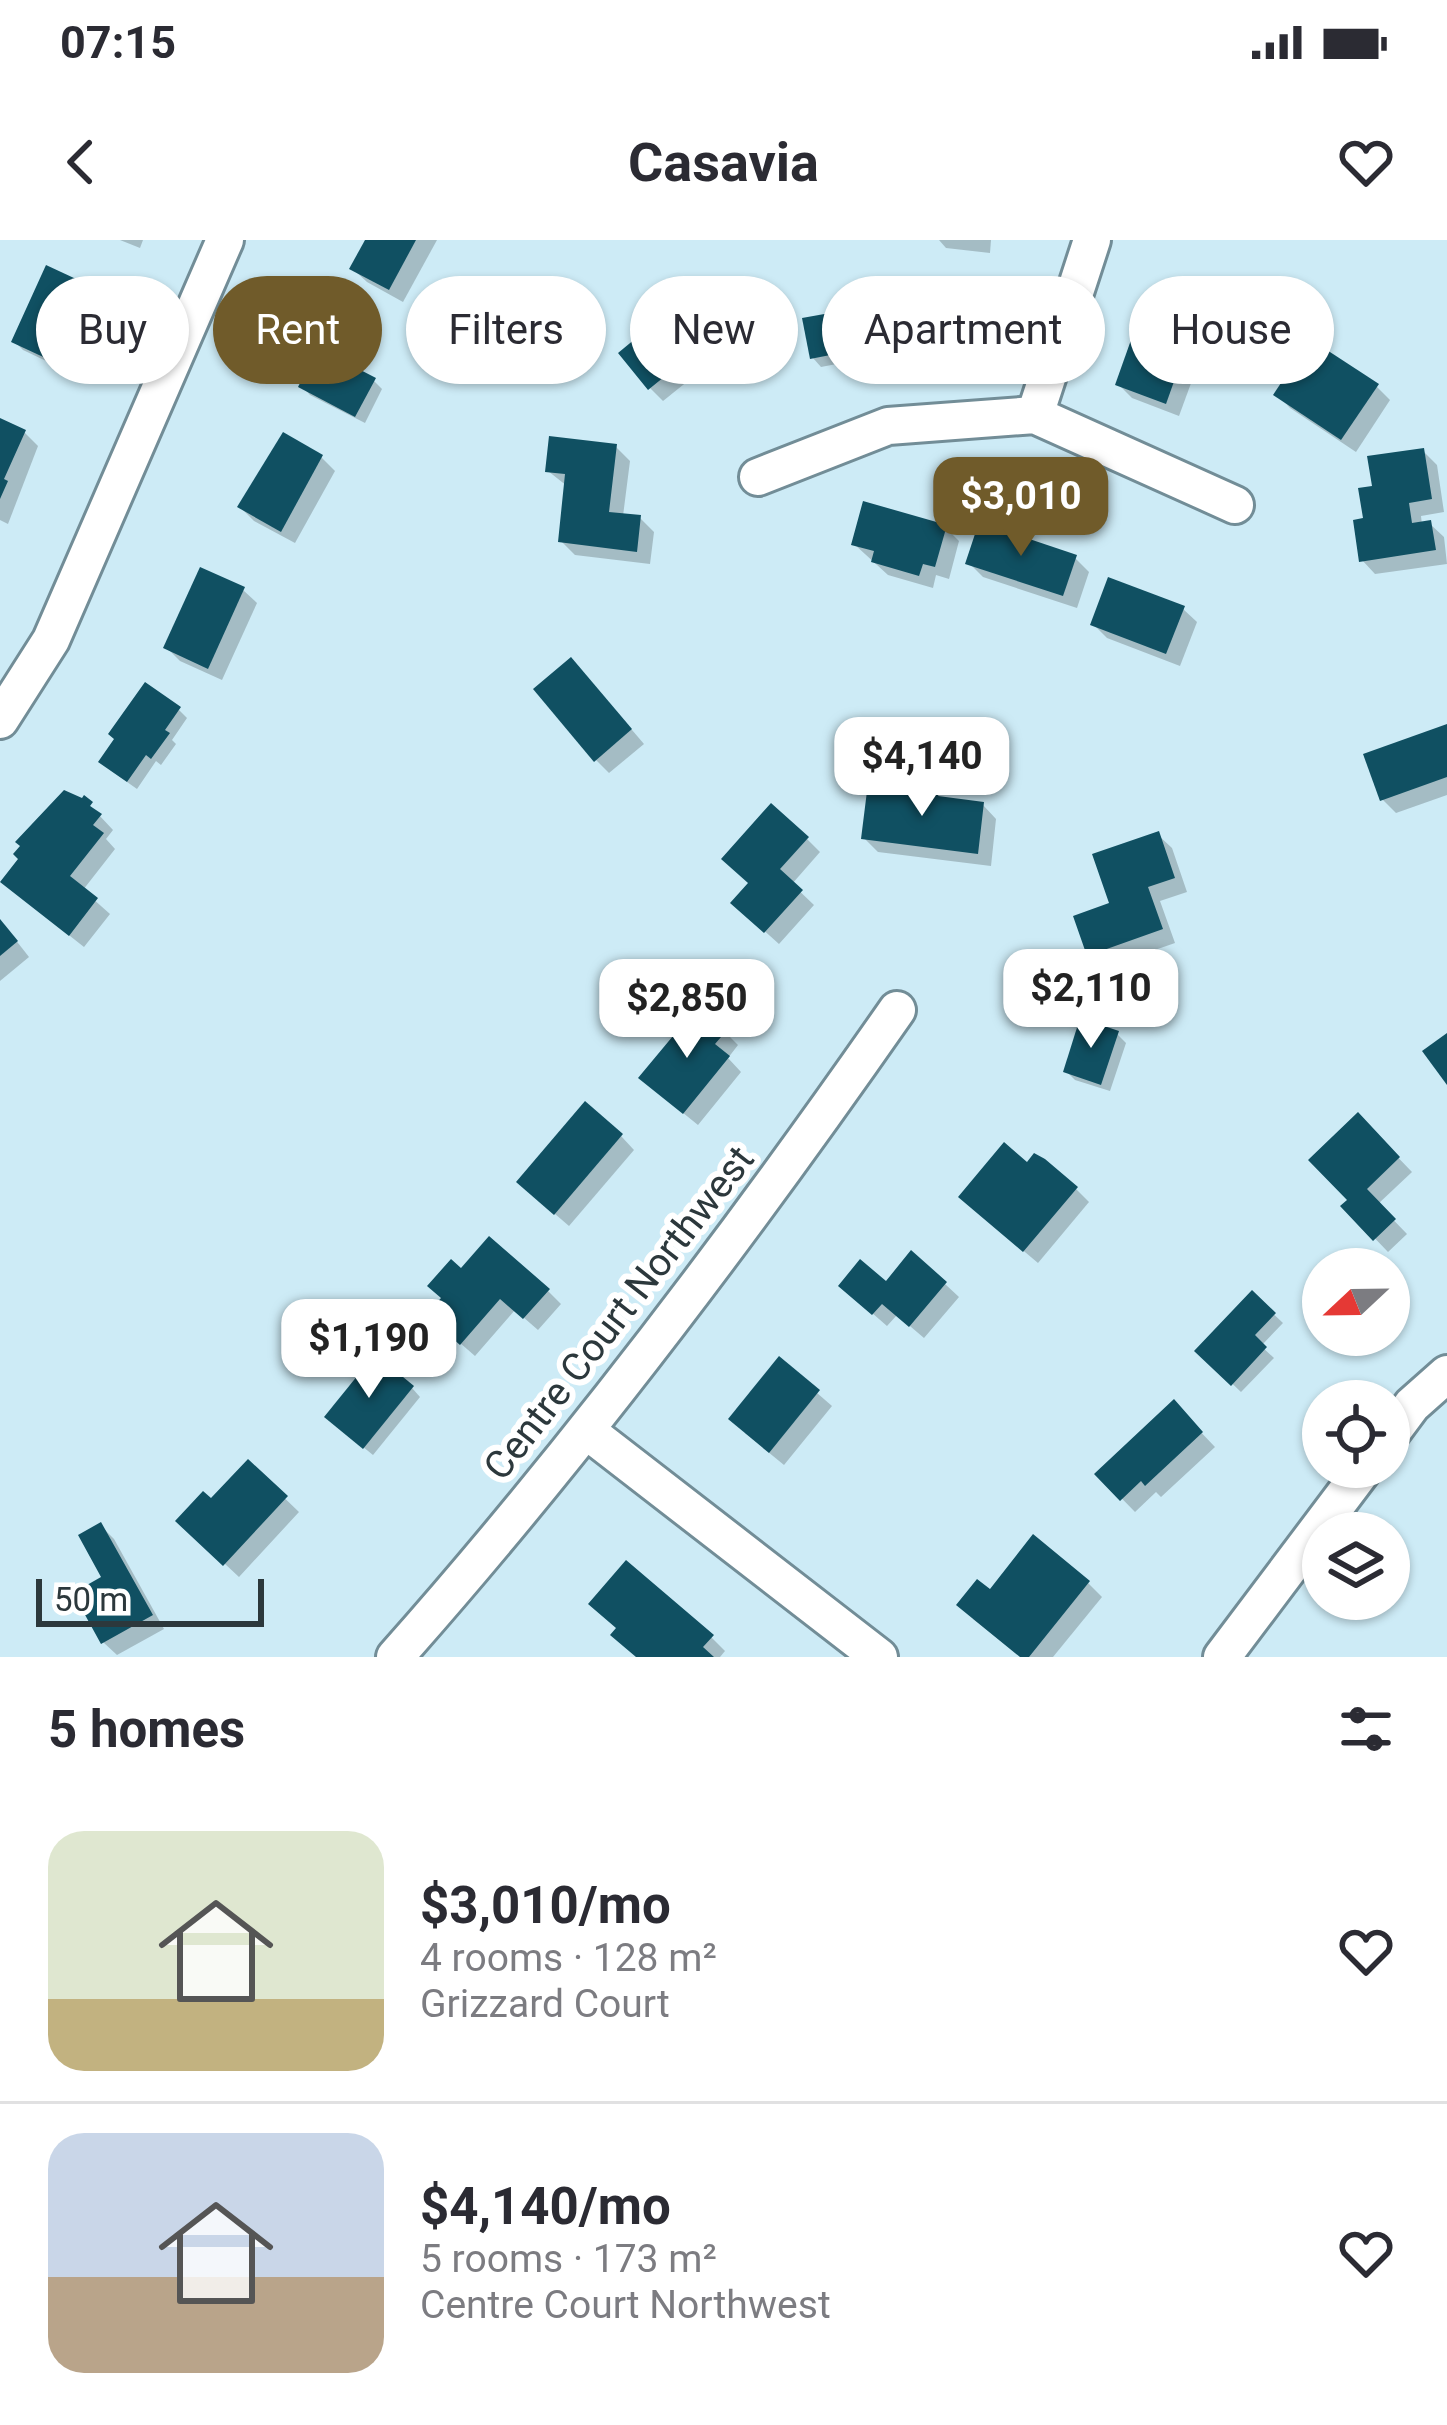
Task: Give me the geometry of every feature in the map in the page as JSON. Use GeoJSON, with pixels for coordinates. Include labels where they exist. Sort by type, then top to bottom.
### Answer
{"type":"FeatureCollection","features":[{"type":"Feature","properties":{"kind":"street"},"geometry":{"type":"LineString","coordinates":[[0,720],[51,640],[225,240]]}},
{"type":"Feature","properties":{"kind":"street"},"geometry":{"type":"LineString","coordinates":[[1035,416],[1092,240]]}},
{"type":"Feature","properties":{"kind":"street"},"geometry":{"type":"LineString","coordinates":[[758,477],[888,426],[1035,416],[1235,505]]}},
{"type":"Feature","properties":{"kind":"street","name":"Centre Court Northwest"},"geometry":{"type":"LineString","coordinates":[[395,1657],[587,1431],[817,1125],[897,1010]]}},
{"type":"Feature","properties":{"kind":"street"},"geometry":{"type":"LineString","coordinates":[[1410,1408],[1447,1374]]}},
{"type":"Feature","properties":{"kind":"street"},"geometry":{"type":"LineString","coordinates":[[587,1431],[880,1657]]}},
{"type":"Feature","properties":{"kind":"street"},"geometry":{"type":"LineString","coordinates":[[1222,1657],[1349,1488]]}},
{"type":"Feature","properties":{"kind":"building"},"geometry":{"type":"Polygon","coordinates":[[[365,240],[416,240],[389,290],[382,286],[382,276],[362,276],[349,269],[365,240]]]}},
{"type":"Feature","properties":{"kind":"building"},"geometry":{"type":"Polygon","coordinates":[[[46,265],[70,276],[41,276],[46,265]]]}},
{"type":"Feature","properties":{"kind":"building"},"geometry":{"type":"Polygon","coordinates":[[[36,287],[36,354],[11,342],[36,287]]]}},
{"type":"Feature","properties":{"kind":"building"},"geometry":{"type":"Polygon","coordinates":[[[822,314],[822,357],[810,359],[802,318],[822,314]]]}},
{"type":"Feature","properties":{"kind":"building"},"geometry":{"type":"Polygon","coordinates":[[[630,343],[630,368],[618,353],[630,343]]]}},
{"type":"Feature","properties":{"kind":"building"},"geometry":{"type":"Polygon","coordinates":[[[1129,346],[1129,384],[1173,384],[1166,404],[1115,385],[1129,346]]]}},
{"type":"Feature","properties":{"kind":"building"},"geometry":{"type":"Polygon","coordinates":[[[1334,355],[1379,384],[1341,440],[1273,395],[1280,384],[1334,384],[1334,355]]]}},
{"type":"Feature","properties":{"kind":"building"},"geometry":{"type":"Polygon","coordinates":[[[300,384],[373,384],[355,417],[300,384]]]}},
{"type":"Feature","properties":{"kind":"building"},"geometry":{"type":"Polygon","coordinates":[[[0,418],[26,430],[0,499],[0,418]]]}},
{"type":"Feature","properties":{"kind":"building"},"geometry":{"type":"Polygon","coordinates":[[[283,432],[323,455],[281,532],[237,507],[283,432]]]}},
{"type":"Feature","properties":{"kind":"building"},"geometry":{"type":"Polygon","coordinates":[[[549,436],[617,444],[609,512],[641,515],[637,552],[558,542],[565,474],[545,472],[549,436]]]}},
{"type":"Feature","properties":{"kind":"building"},"geometry":{"type":"Polygon","coordinates":[[[1424,448],[1432,499],[1409,503],[1412,523],[1431,520],[1436,550],[1359,562],[1353,520],[1363,518],[1358,488],[1372,486],[1367,456],[1424,448]]]}},
{"type":"Feature","properties":{"kind":"building"},"geometry":{"type":"Polygon","coordinates":[[[863,501],[947,525],[935,567],[923,564],[919,576],[871,562],[874,551],[851,545],[863,501]]]}},
{"type":"Feature","properties":{"kind":"building"},"geometry":{"type":"Polygon","coordinates":[[[979,522],[1077,555],[1063,596],[965,564],[979,522]]]}},
{"type":"Feature","properties":{"kind":"building"},"geometry":{"type":"Polygon","coordinates":[[[200,567],[245,587],[208,669],[163,648],[200,567]]]}},
{"type":"Feature","properties":{"kind":"building"},"geometry":{"type":"Polygon","coordinates":[[[1108,577],[1185,606],[1166,654],[1090,625],[1108,577]]]}},
{"type":"Feature","properties":{"kind":"building"},"geometry":{"type":"Polygon","coordinates":[[[571,657],[632,729],[594,762],[533,689],[571,657]]]}},
{"type":"Feature","properties":{"kind":"building"},"geometry":{"type":"Polygon","coordinates":[[[145,682],[181,707],[165,730],[170,733],[127,782],[98,762],[114,739],[108,734],[145,682]]]}},
{"type":"Feature","properties":{"kind":"building"},"geometry":{"type":"Polygon","coordinates":[[[1447,724],[1447,777],[1380,801],[1363,754],[1447,724]]]}},
{"type":"Feature","properties":{"kind":"building"},"geometry":{"type":"Polygon","coordinates":[[[868,783],[984,802],[978,854],[861,839],[868,783]]]}},
{"type":"Feature","properties":{"kind":"building"},"geometry":{"type":"Polygon","coordinates":[[[64,790],[93,802],[90,806],[102,814],[93,825],[104,833],[70,876],[98,898],[69,936],[0,882],[18,859],[13,854],[20,846],[15,842],[64,790]]]}},
{"type":"Feature","properties":{"kind":"building"},"geometry":{"type":"Polygon","coordinates":[[[771,803],[809,837],[780,869],[803,890],[764,933],[730,903],[748,883],[721,859],[771,803]]]}},
{"type":"Feature","properties":{"kind":"building"},"geometry":{"type":"Polygon","coordinates":[[[1159,831],[1175,878],[1148,887],[1163,929],[1087,956],[1073,916],[1109,903],[1092,854],[1159,831]]]}},
{"type":"Feature","properties":{"kind":"building"},"geometry":{"type":"Polygon","coordinates":[[[0,919],[18,941],[0,956],[0,919]]]}},
{"type":"Feature","properties":{"kind":"building"},"geometry":{"type":"Polygon","coordinates":[[[698,1006],[727,1030],[715,1044],[730,1056],[683,1114],[638,1078],[698,1006]]]}},
{"type":"Feature","properties":{"kind":"building"},"geometry":{"type":"Polygon","coordinates":[[[1080,1018],[1119,1031],[1101,1085],[1063,1072],[1080,1018]]]}},
{"type":"Feature","properties":{"kind":"building"},"geometry":{"type":"Polygon","coordinates":[[[1447,1033],[1447,1085],[1422,1051],[1447,1033]]]}},
{"type":"Feature","properties":{"kind":"building"},"geometry":{"type":"Polygon","coordinates":[[[585,1101],[623,1134],[554,1215],[516,1182],[585,1101]]]}},
{"type":"Feature","properties":{"kind":"building"},"geometry":{"type":"Polygon","coordinates":[[[1358,1112],[1400,1157],[1367,1189],[1396,1219],[1373,1241],[1340,1206],[1347,1200],[1308,1160],[1358,1112]]]}},
{"type":"Feature","properties":{"kind":"building"},"geometry":{"type":"Polygon","coordinates":[[[1004,1142],[1027,1162],[1034,1153],[1045,1159],[1078,1187],[1023,1252],[958,1197],[1004,1142]]]}},
{"type":"Feature","properties":{"kind":"building"},"geometry":{"type":"Polygon","coordinates":[[[489,1236],[550,1289],[523,1319],[500,1299],[460,1345],[426,1315],[441,1298],[427,1286],[451,1259],[461,1268],[489,1236]]]}},
{"type":"Feature","properties":{"kind":"building"},"geometry":{"type":"Polygon","coordinates":[[[911,1250],[947,1282],[909,1327],[882,1304],[872,1315],[838,1286],[860,1259],[886,1281],[911,1250]]]}},
{"type":"Feature","properties":{"kind":"building"},"geometry":{"type":"Polygon","coordinates":[[[1252,1290],[1276,1313],[1255,1335],[1267,1347],[1231,1386],[1194,1351],[1252,1290]]]}},
{"type":"Feature","properties":{"kind":"building"},"geometry":{"type":"Polygon","coordinates":[[[375,1354],[414,1386],[363,1449],[324,1417],[375,1354]]]}},
{"type":"Feature","properties":{"kind":"building"},"geometry":{"type":"Polygon","coordinates":[[[779,1356],[820,1390],[769,1453],[728,1419],[779,1356]]]}},
{"type":"Feature","properties":{"kind":"building"},"geometry":{"type":"Polygon","coordinates":[[[1174,1399],[1203,1432],[1145,1486],[1141,1481],[1120,1501],[1094,1474],[1174,1399]]]}},
{"type":"Feature","properties":{"kind":"building"},"geometry":{"type":"Polygon","coordinates":[[[248,1459],[288,1496],[223,1566],[175,1521],[203,1491],[211,1498],[248,1459]]]}},
{"type":"Feature","properties":{"kind":"building"},"geometry":{"type":"Polygon","coordinates":[[[101,1522],[153,1615],[101,1644],[73,1593],[101,1577],[78,1535],[101,1522]]]}},
{"type":"Feature","properties":{"kind":"building"},"geometry":{"type":"Polygon","coordinates":[[[1033,1534],[1090,1581],[1029,1657],[1020,1657],[956,1605],[977,1579],[990,1589],[1033,1534]]]}},
{"type":"Feature","properties":{"kind":"building"},"geometry":{"type":"Polygon","coordinates":[[[626,1560],[714,1635],[703,1647],[714,1657],[636,1657],[610,1635],[616,1628],[588,1604],[626,1560]]]}}]}
